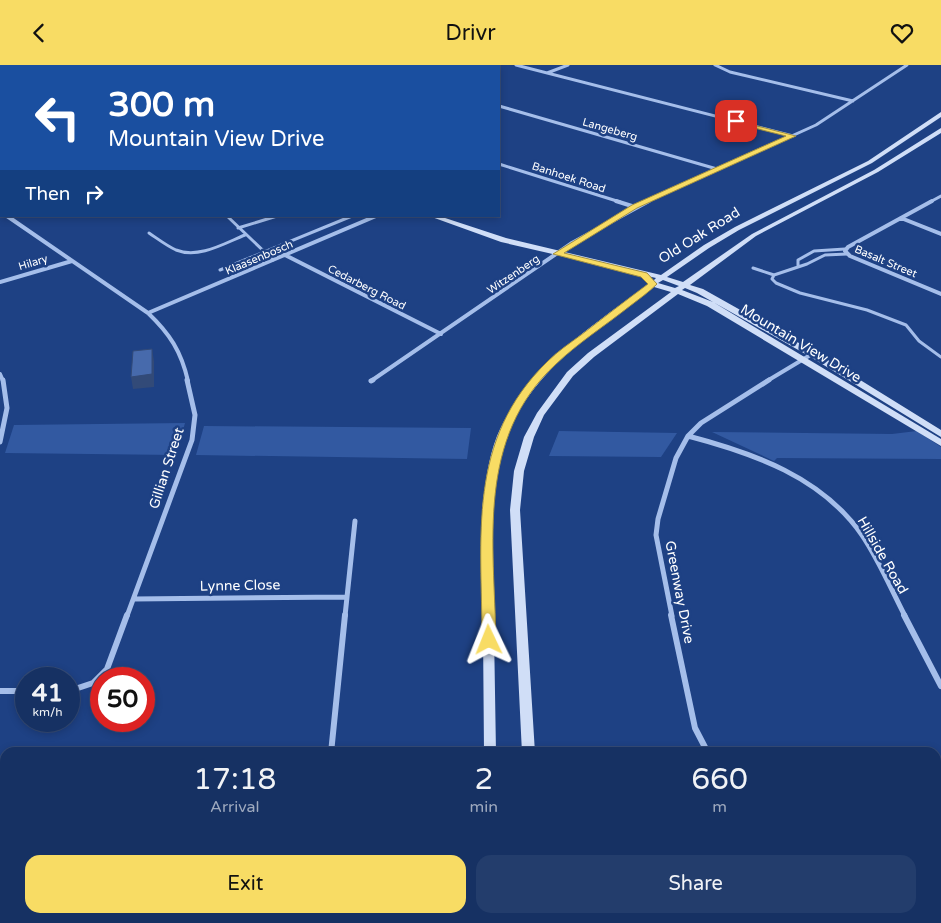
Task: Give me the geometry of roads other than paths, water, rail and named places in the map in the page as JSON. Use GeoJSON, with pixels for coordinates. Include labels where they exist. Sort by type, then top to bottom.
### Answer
{"type":"FeatureCollection","features":[{"type":"Feature","properties":{"kind":"main road","name":"Old Oak Road"},"geometry":{"type":"LineString","coordinates":[[490,747],[487,509],[491,476],[499,445],[511,416],[528,390],[552,363],[661,277],[721,237],[858,169],[910,138],[941,115]]}},
{"type":"Feature","properties":{"kind":"main road","name":"Old Oak Road"},"geometry":{"type":"LineString","coordinates":[[529,747],[515,509],[519,471],[529,437],[540,415],[570,374],[591,355],[722,255],[754,235],[876,171],[941,130]]}},
{"type":"Feature","properties":{"kind":"main road","name":"Mountain View Drive"},"geometry":{"type":"LineString","coordinates":[[435,217],[485,235],[684,284],[714,298],[812,354],[941,434]]}},
{"type":"Feature","properties":{"kind":"main road"},"geometry":{"type":"LineString","coordinates":[[644,275],[652,284]]}},
{"type":"Feature","properties":{"kind":"main road","name":"Mountain View Drive"},"geometry":{"type":"LineString","coordinates":[[652,284],[693,296],[710,304],[941,443]]}},
{"type":"Feature","properties":{"kind":"street"},"geometry":{"type":"LineString","coordinates":[[516,65],[793,136]]}},
{"type":"Feature","properties":{"kind":"street"},"geometry":{"type":"LineString","coordinates":[[546,73],[568,65]]}},
{"type":"Feature","properties":{"kind":"street"},"geometry":{"type":"LineString","coordinates":[[715,65],[730,72],[853,101]]}},
{"type":"Feature","properties":{"kind":"street","name":"Witzenberg"},"geometry":{"type":"LineString","coordinates":[[371,381],[557,254],[635,207],[816,125],[907,65]]}},
{"type":"Feature","properties":{"kind":"street","name":"Langeberg"},"geometry":{"type":"LineString","coordinates":[[500,106],[717,169]]}},
{"type":"Feature","properties":{"kind":"street","name":"Banhoek Road"},"geometry":{"type":"LineString","coordinates":[[500,164],[635,207]]}},
{"type":"Feature","properties":{"kind":"street","name":"Basalt Street"},"geometry":{"type":"LineString","coordinates":[[941,196],[845,249],[847,254],[941,294]]}},
{"type":"Feature","properties":{"kind":"street","name":"Gillian Street"},"geometry":{"type":"LineString","coordinates":[[8,217],[148,313],[161,325],[176,344],[186,373],[195,415],[192,440],[108,669],[93,683],[80,687]]}},
{"type":"Feature","properties":{"kind":"street","name":"Klaasenbosch"},"geometry":{"type":"LineString","coordinates":[[148,313],[374,217]]}},
{"type":"Feature","properties":{"kind":"street"},"geometry":{"type":"LineString","coordinates":[[901,219],[941,233]]}},
{"type":"Feature","properties":{"kind":"street","name":"Cedarberg Road"},"geometry":{"type":"LineString","coordinates":[[285,255],[442,334]]}},
{"type":"Feature","properties":{"kind":"street","name":"Hilary"},"geometry":{"type":"LineString","coordinates":[[0,282],[72,261]]}},
{"type":"Feature","properties":{"kind":"street","name":"Greenway Drive"},"geometry":{"type":"LineString","coordinates":[[705,747],[695,728],[656,543],[658,519],[676,458],[688,436],[707,418],[812,354]]}},
{"type":"Feature","properties":{"kind":"street"},"geometry":{"type":"LineString","coordinates":[[0,374],[7,399],[5,425],[0,442]]}},
{"type":"Feature","properties":{"kind":"street","name":"Hillside Road"},"geometry":{"type":"LineString","coordinates":[[688,436],[721,444],[784,470],[812,486],[842,509],[863,536],[941,686]]}},
{"type":"Feature","properties":{"kind":"street"},"geometry":{"type":"LineString","coordinates":[[332,747],[355,521]]}},
{"type":"Feature","properties":{"kind":"street","name":"Lynne Close"},"geometry":{"type":"LineString","coordinates":[[134,599],[347,597]]}},
{"type":"Feature","properties":{"kind":"street"},"geometry":{"type":"LineString","coordinates":[[0,691],[15,691]]}},
{"type":"Feature","properties":{"kind":"lane"},"geometry":{"type":"LineString","coordinates":[[228,217],[273,260]]}},
{"type":"Feature","properties":{"kind":"lane"},"geometry":{"type":"LineString","coordinates":[[238,228],[274,217]]}},
{"type":"Feature","properties":{"kind":"lane"},"geometry":{"type":"LineString","coordinates":[[220,270],[350,217]]}},
{"type":"Feature","properties":{"kind":"lane"},"geometry":{"type":"LineString","coordinates":[[149,233],[178,250],[190,252],[205,250],[245,235]]}},
{"type":"Feature","properties":{"kind":"lane"},"geometry":{"type":"LineString","coordinates":[[798,266],[798,259],[800,257],[815,251],[828,248],[845,249]]}},
{"type":"Feature","properties":{"kind":"lane"},"geometry":{"type":"LineString","coordinates":[[753,268],[774,275],[825,255],[847,254]]}},
{"type":"Feature","properties":{"kind":"lane"},"geometry":{"type":"LineString","coordinates":[[774,275],[773,281],[783,287],[867,310],[906,325],[919,341],[941,357]]}}]}
